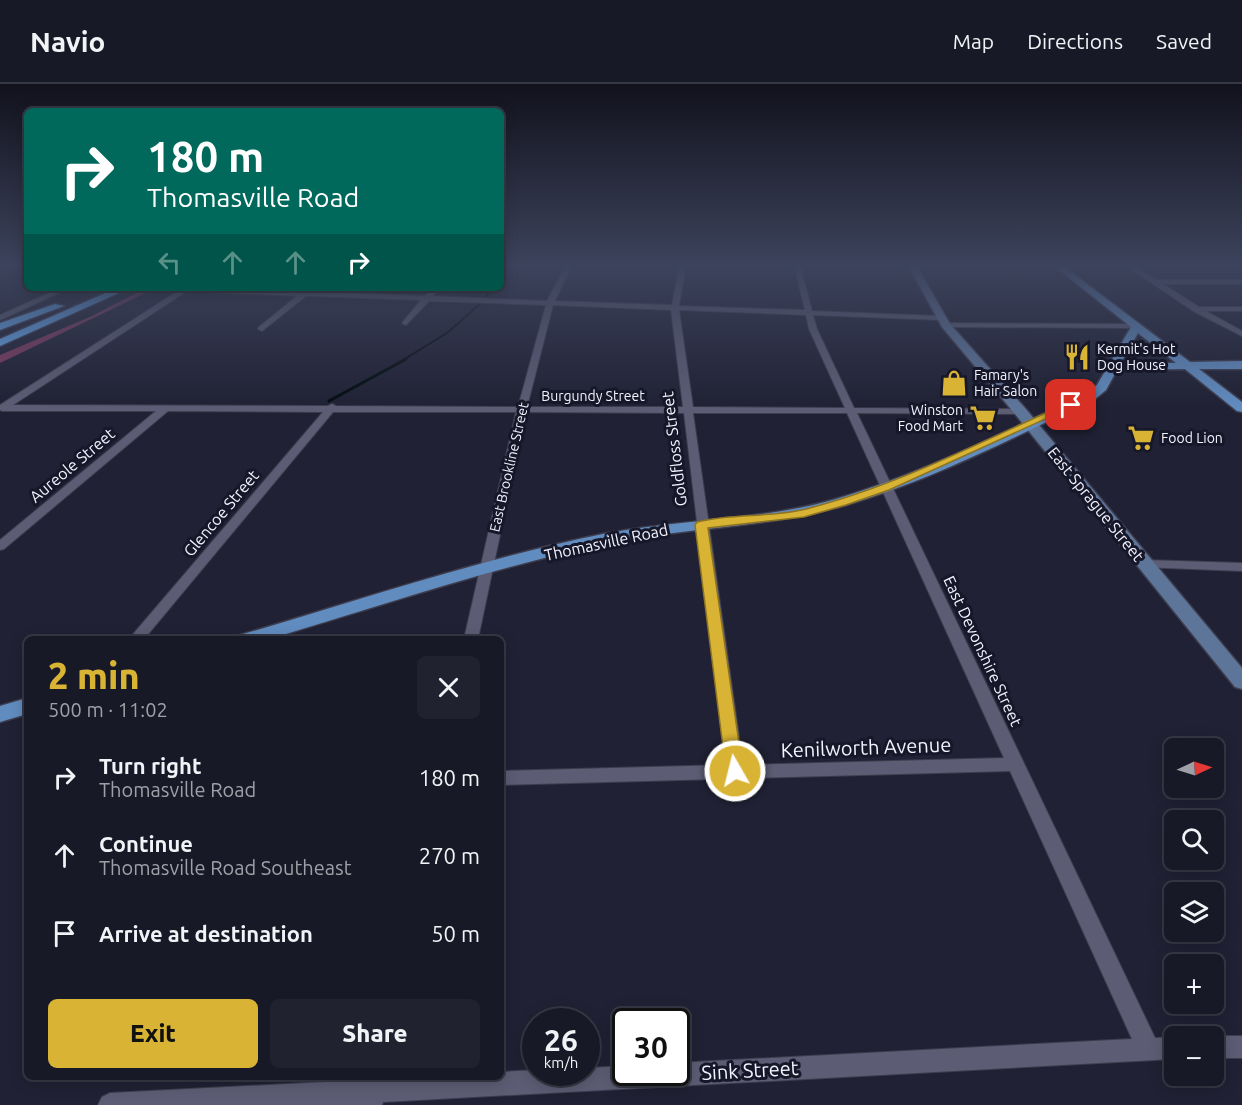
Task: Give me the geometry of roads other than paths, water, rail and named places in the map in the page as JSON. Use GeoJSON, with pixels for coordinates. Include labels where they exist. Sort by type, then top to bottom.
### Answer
{"type":"FeatureCollection","features":[{"type":"Feature","properties":{"kind":"highway"},"geometry":{"type":"LineString","coordinates":[[0,327],[40,313]]}},
{"type":"Feature","properties":{"kind":"highway"},"geometry":{"type":"LineString","coordinates":[[0,336],[54,313]]}},
{"type":"Feature","properties":{"kind":"highway"},"geometry":{"type":"LineString","coordinates":[[0,345],[71,313]]}},
{"type":"Feature","properties":{"kind":"main road"},"geometry":{"type":"LineString","coordinates":[[1119,313],[1242,408]]}},
{"type":"Feature","properties":{"kind":"main road","name":"Thomasville Road"},"geometry":{"type":"LineString","coordinates":[[257,636],[485,569],[600,540],[654,530],[804,513],[885,488],[1091,396],[1102,387],[1137,326]]}},
{"type":"Feature","properties":{"kind":"main road"},"geometry":{"type":"LineString","coordinates":[[1113,367],[1242,365]]}},
{"type":"Feature","properties":{"kind":"main road"},"geometry":{"type":"LineString","coordinates":[[0,714],[24,707]]}},
{"type":"Feature","properties":{"kind":"street"},"geometry":{"type":"LineString","coordinates":[[1,409],[150,313]]}},
{"type":"Feature","properties":{"kind":"street"},"geometry":{"type":"LineString","coordinates":[[262,329],[282,313]]}},
{"type":"Feature","properties":{"kind":"street"},"geometry":{"type":"LineString","coordinates":[[406,323],[415,313]]}},
{"type":"Feature","properties":{"kind":"street","name":"East Brookline Street"},"geometry":{"type":"LineString","coordinates":[[472,636],[522,409],[547,313]]}},
{"type":"Feature","properties":{"kind":"street","name":"Goldfloss Street"},"geometry":{"type":"LineString","coordinates":[[676,313],[701,525],[735,771]]}},
{"type":"Feature","properties":{"kind":"street","name":"East Devonshire Street"},"geometry":{"type":"LineString","coordinates":[[807,313],[853,411],[885,488],[1148,1049]]}},
{"type":"Feature","properties":{"kind":"street"},"geometry":{"type":"LineString","coordinates":[[817,313],[944,321],[1137,326]]}},
{"type":"Feature","properties":{"kind":"street","name":"East Sprague Street"},"geometry":{"type":"LineString","coordinates":[[939,313],[1242,682]]}},
{"type":"Feature","properties":{"kind":"street"},"geometry":{"type":"LineString","coordinates":[[1203,313],[1242,334]]}},
{"type":"Feature","properties":{"kind":"street","name":"Burgundy Street"},"geometry":{"type":"LineString","coordinates":[[1,409],[332,407],[1020,411]]}},
{"type":"Feature","properties":{"kind":"street","name":"Glencoe Street"},"geometry":{"type":"LineString","coordinates":[[139,636],[332,407]]}},
{"type":"Feature","properties":{"kind":"street","name":"Aureole Street"},"geometry":{"type":"LineString","coordinates":[[0,546],[166,408]]}},
{"type":"Feature","properties":{"kind":"street"},"geometry":{"type":"LineString","coordinates":[[1145,564],[1242,567]]}},
{"type":"Feature","properties":{"kind":"street","name":"Kenilworth Avenue"},"geometry":{"type":"LineString","coordinates":[[504,778],[1016,764]]}},
{"type":"Feature","properties":{"kind":"street"},"geometry":{"type":"LineString","coordinates":[[1224,1047],[1242,1047]]}},
{"type":"Feature","properties":{"kind":"street","name":"Sink Street"},"geometry":{"type":"LineString","coordinates":[[110,1105],[1164,1048]]}},
{"type":"Feature","properties":{"kind":"waterway"},"geometry":{"type":"LineString","coordinates":[[403,360],[447,333],[470,313]]}},
{"type":"Feature","properties":{"kind":"waterway"},"geometry":{"type":"LineString","coordinates":[[329,401],[406,359]]}},
{"type":"Feature","properties":{"kind":"place","name":"Kermit's Hot Dog House"},"geometry":{"type":"Point","coordinates":[1077,357]}},
{"type":"Feature","properties":{"kind":"place","name":"Famary's Hair Salon"},"geometry":{"type":"Point","coordinates":[954,383]}},
{"type":"Feature","properties":{"kind":"place","name":"Winston Food Mart"},"geometry":{"type":"Point","coordinates":[983,418]}},
{"type":"Feature","properties":{"kind":"place","name":"Food Lion"},"geometry":{"type":"Point","coordinates":[1141,438]}}]}
